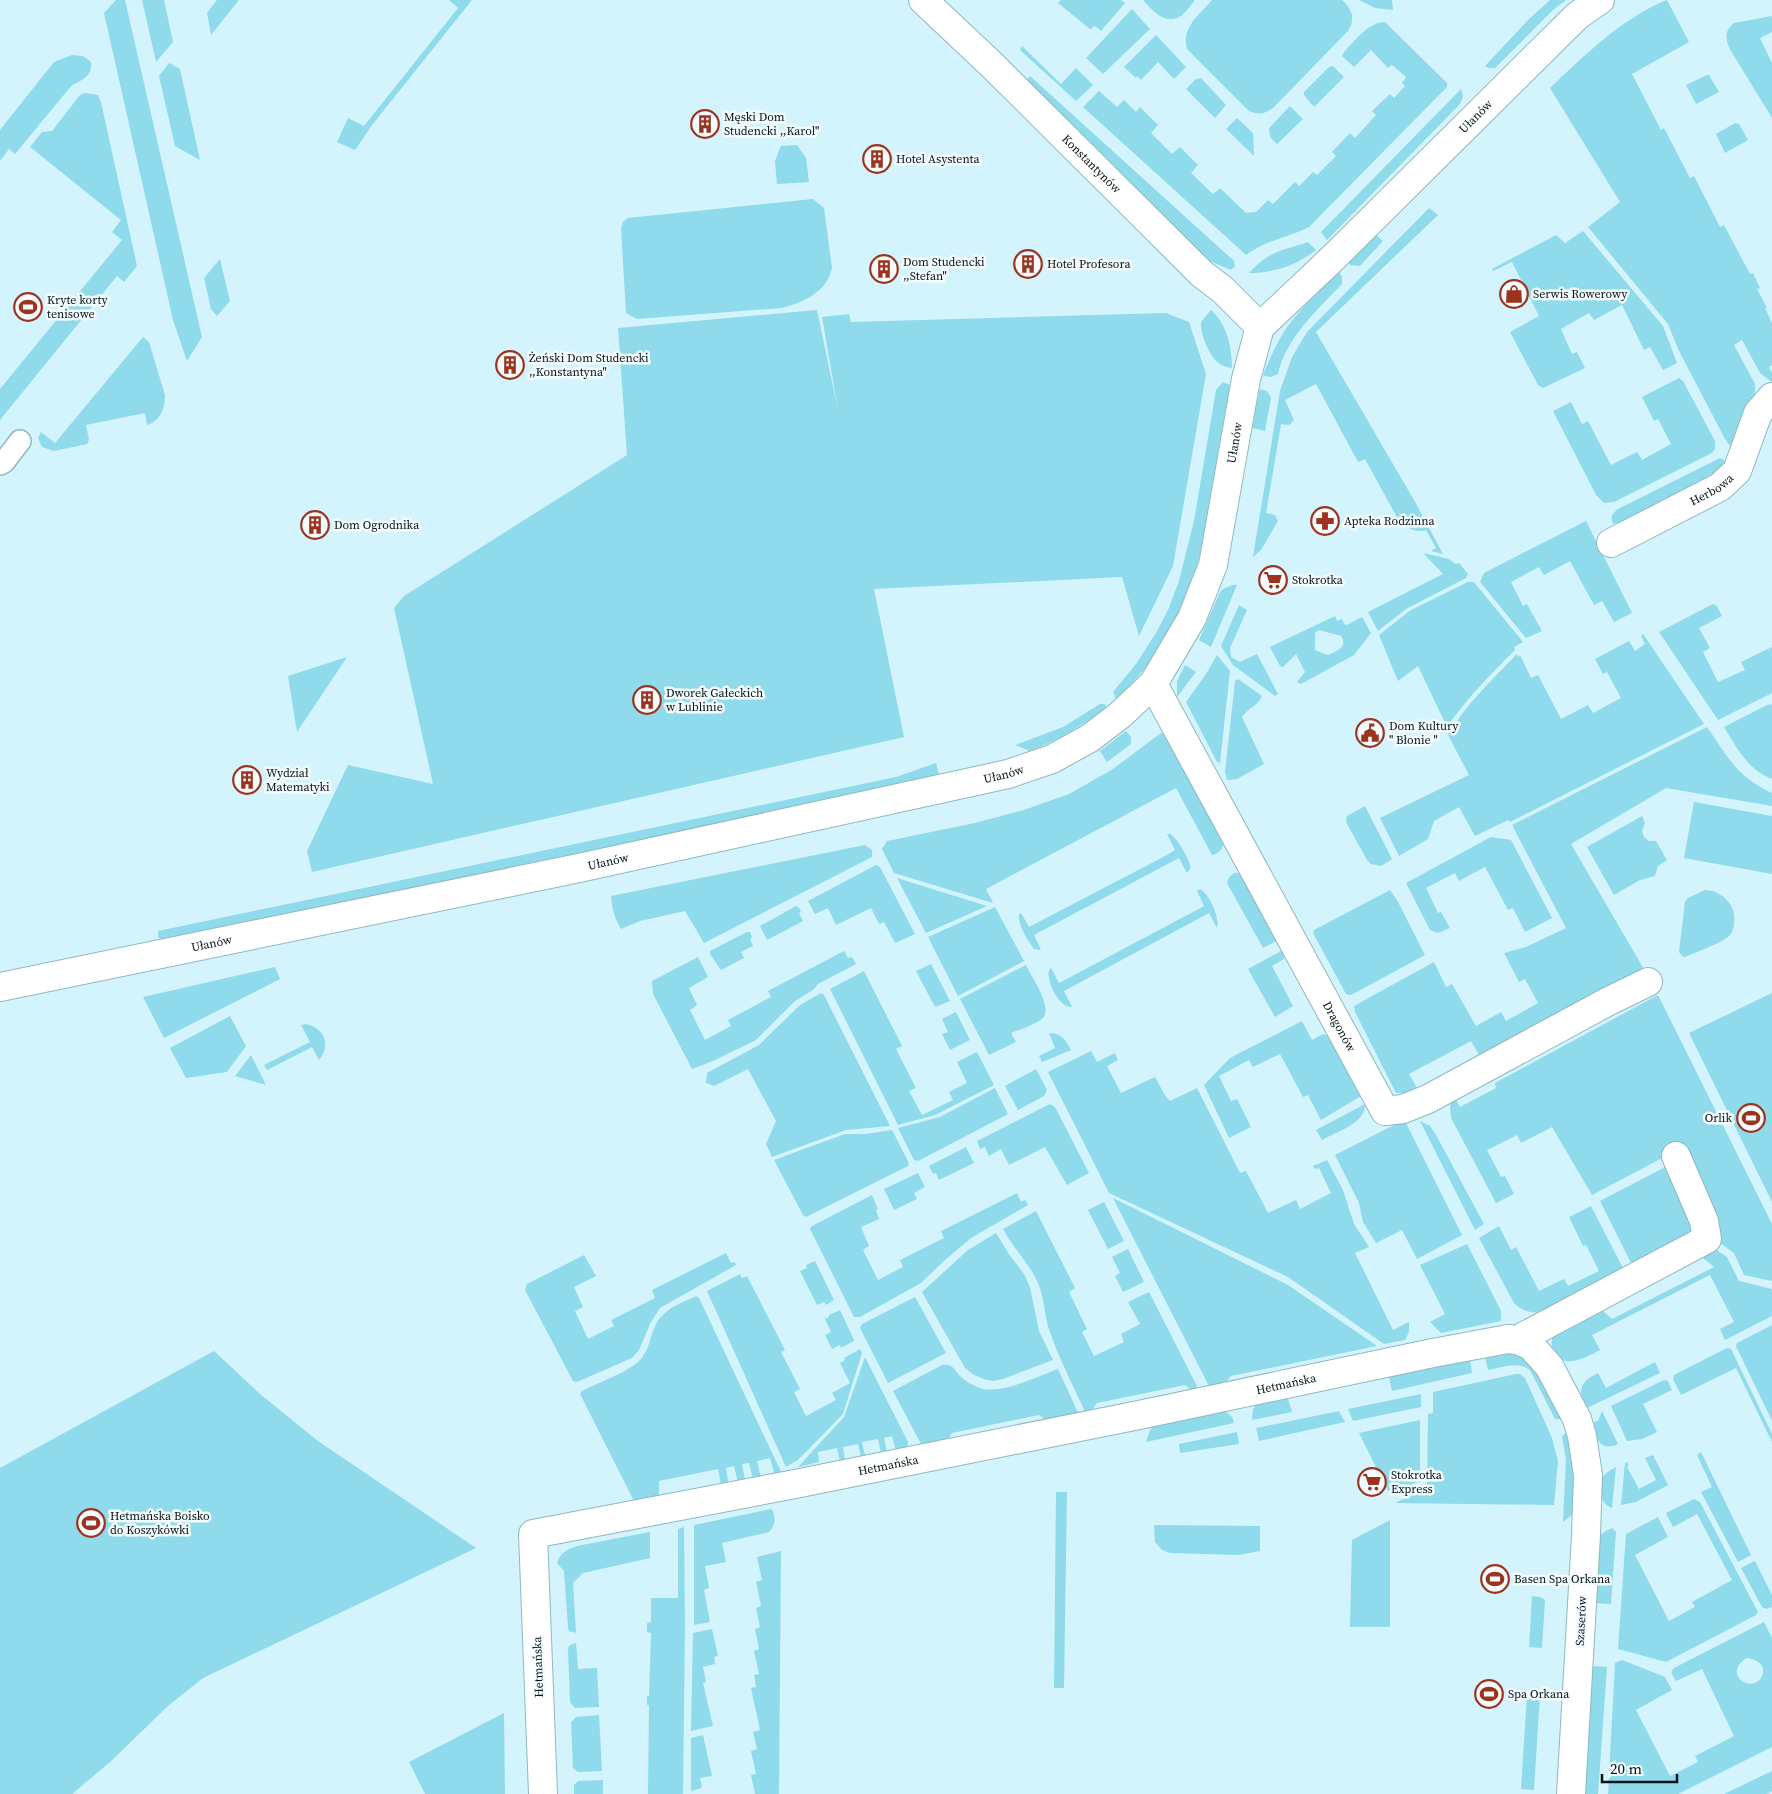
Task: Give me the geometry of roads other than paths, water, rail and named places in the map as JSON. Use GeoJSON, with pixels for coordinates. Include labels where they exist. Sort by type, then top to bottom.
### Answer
{"type":"FeatureCollection","features":[{"type":"Feature","properties":{"kind":"street","name":"Konstantynów"},"geometry":{"type":"LineString","coordinates":[[923,0],[993,66],[1202,274],[1224,290],[1260,327]]}},
{"type":"Feature","properties":{"kind":"street","name":"Ułanów"},"geometry":{"type":"LineString","coordinates":[[0,987],[607,862],[1008,774],[1052,759],[1090,738],[1120,715],[1153,684],[1192,618],[1213,565],[1246,379],[1260,327],[1335,256],[1577,16],[1600,0]]}},
{"type":"Feature","properties":{"kind":"street","name":"Herbowa"},"geometry":{"type":"LineString","coordinates":[[1611,543],[1720,487],[1737,471],[1758,413],[1772,397]]}},
{"type":"Feature","properties":{"kind":"street"},"geometry":{"type":"LineString","coordinates":[[0,464],[4,462],[20,441]]}},
{"type":"Feature","properties":{"kind":"street","name":"Dragonów"},"geometry":{"type":"LineString","coordinates":[[1153,684],[1385,1111],[1404,1109],[1428,1099],[1607,1002],[1648,982]]}},
{"type":"Feature","properties":{"kind":"street"},"geometry":{"type":"LineString","coordinates":[[1508,1340],[1707,1239],[1704,1221],[1676,1156]]}},
{"type":"Feature","properties":{"kind":"street","name":"Szaserów"},"geometry":{"type":"LineString","coordinates":[[1508,1340],[1531,1346],[1544,1359],[1559,1382],[1577,1419],[1582,1436],[1588,1475],[1571,1794]]}},
{"type":"Feature","properties":{"kind":"street","name":"Hetmańska"},"geometry":{"type":"LineString","coordinates":[[543,1794],[533,1534],[782,1487],[1508,1340]]}},
{"type":"Feature","properties":{"kind":"place","name":"Męski Dom Studencki ,,Karol\""},"geometry":{"type":"Point","coordinates":[705,124]}},
{"type":"Feature","properties":{"kind":"place","name":"Hotel Asystenta"},"geometry":{"type":"Point","coordinates":[877,159]}},
{"type":"Feature","properties":{"kind":"place","name":"Hotel Profesora"},"geometry":{"type":"Point","coordinates":[1028,264]}},
{"type":"Feature","properties":{"kind":"place","name":"Dom Studencki ,,Stefan\""},"geometry":{"type":"Point","coordinates":[884,269]}},
{"type":"Feature","properties":{"kind":"place","name":"Serwis Rowerowy"},"geometry":{"type":"Point","coordinates":[1514,294]}},
{"type":"Feature","properties":{"kind":"place","name":"Kryte korty tenisowe"},"geometry":{"type":"Point","coordinates":[28,307]}},
{"type":"Feature","properties":{"kind":"place","name":"Żeński Dom Studencki ,,Konstantyna\""},"geometry":{"type":"Point","coordinates":[510,365]}},
{"type":"Feature","properties":{"kind":"place","name":"Apteka Rodzinna"},"geometry":{"type":"Point","coordinates":[1325,521]}},
{"type":"Feature","properties":{"kind":"place","name":"Dom Ogrodnika"},"geometry":{"type":"Point","coordinates":[315,525]}},
{"type":"Feature","properties":{"kind":"place","name":"Stokrotka"},"geometry":{"type":"Point","coordinates":[1273,580]}},
{"type":"Feature","properties":{"kind":"place","name":"Dworek Gałeckich w Lublinie"},"geometry":{"type":"Point","coordinates":[647,700]}},
{"type":"Feature","properties":{"kind":"place","name":"Dom Kultury \" Błonie \""},"geometry":{"type":"Point","coordinates":[1370,733]}},
{"type":"Feature","properties":{"kind":"place","name":"Wydział Matematyki"},"geometry":{"type":"Point","coordinates":[247,780]}},
{"type":"Feature","properties":{"kind":"place","name":"Orlik"},"geometry":{"type":"Point","coordinates":[1751,1118]}},
{"type":"Feature","properties":{"kind":"place","name":"Stokrotka Express"},"geometry":{"type":"Point","coordinates":[1372,1482]}},
{"type":"Feature","properties":{"kind":"place","name":"Hetmańska Boisko do Koszykówki"},"geometry":{"type":"Point","coordinates":[91,1523]}},
{"type":"Feature","properties":{"kind":"place","name":"Basen Spa Orkana"},"geometry":{"type":"Point","coordinates":[1495,1579]}},
{"type":"Feature","properties":{"kind":"place","name":"Spa Orkana"},"geometry":{"type":"Point","coordinates":[1489,1694]}}]}
